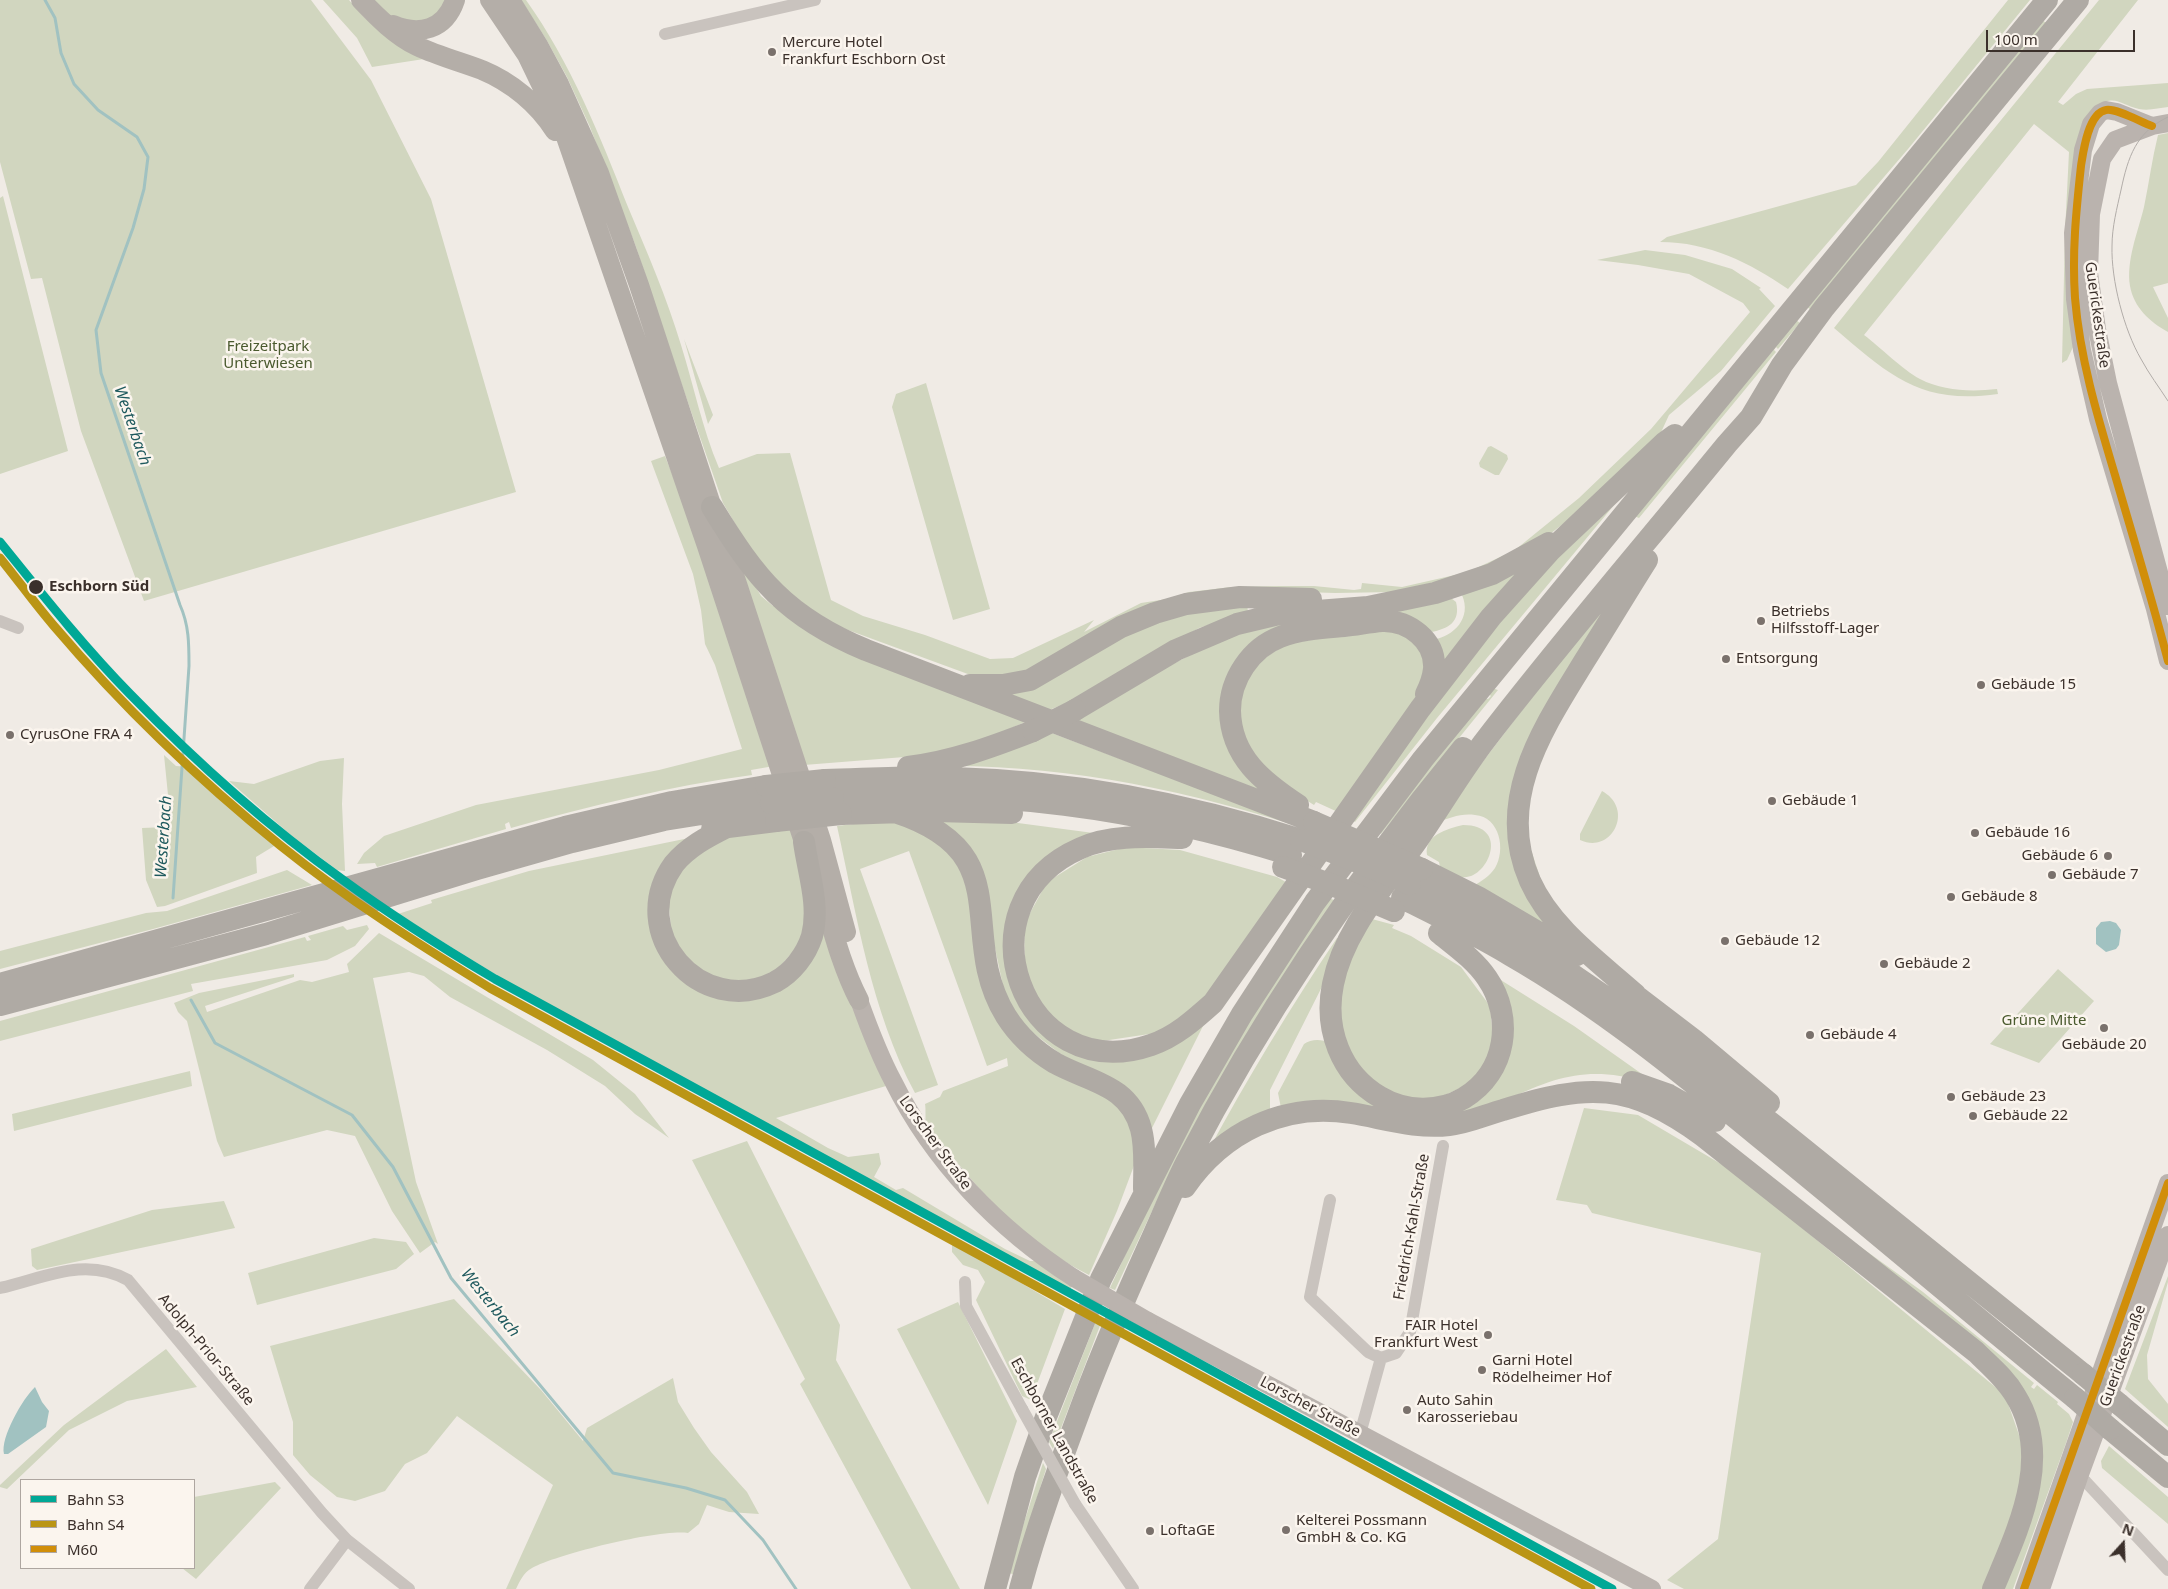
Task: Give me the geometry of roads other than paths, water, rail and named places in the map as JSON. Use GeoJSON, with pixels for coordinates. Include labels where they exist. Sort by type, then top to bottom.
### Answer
{"type":"FeatureCollection","features":[{"type":"Feature","properties":{"kind":"highway"},"geometry":{"type":"LineString","coordinates":[[361,0],[401,37],[418,47],[483,71],[521,94],[542,114],[554,130],[587,195]]}},
{"type":"Feature","properties":{"kind":"highway"},"geometry":{"type":"LineString","coordinates":[[384,22],[415,31],[432,28],[445,18],[455,0]]}},
{"type":"Feature","properties":{"kind":"highway"},"geometry":{"type":"LineString","coordinates":[[490,0],[527,56],[565,134],[663,423],[707,546],[804,842],[814,865],[850,984],[859,1000]]}},
{"type":"Feature","properties":{"kind":"highway"},"geometry":{"type":"LineString","coordinates":[[510,0],[538,45],[559,84],[599,173],[639,284],[824,848],[836,889],[858,982],[859,1000]]}},
{"type":"Feature","properties":{"kind":"highway"},"geometry":{"type":"LineString","coordinates":[[995,1589],[1026,1477],[1049,1408],[1101,1279],[1190,1104],[1260,986],[1315,902],[1417,766],[2047,0]]}},
{"type":"Feature","properties":{"kind":"highway"},"geometry":{"type":"LineString","coordinates":[[1916,1239],[1880,1201],[1757,1092],[1635,994],[1558,922],[1530,881],[1520,840],[1519,813],[1521,787],[1527,766],[1549,718],[1658,543],[1731,448],[1782,365],[1824,308],[2078,0]]}},
{"type":"Feature","properties":{"kind":"highway"},"geometry":{"type":"LineString","coordinates":[[1020,1589],[1045,1503],[1110,1331],[1170,1195],[1209,1120],[1251,1046],[1327,927],[1434,783],[1734,418],[1782,365]]}},
{"type":"Feature","properties":{"kind":"highway"},"geometry":{"type":"LineString","coordinates":[[1182,838],[1123,839],[1106,841],[1082,848],[1065,856],[1045,872],[1028,893],[1019,913],[1014,932],[1013,953],[1016,974],[1024,994],[1035,1011],[1043,1021],[1064,1038],[1100,1050],[1126,1051],[1151,1045],[1180,1030],[1213,1003],[1420,709],[1491,617],[1573,528],[1664,443],[1706,413]]}},
{"type":"Feature","properties":{"kind":"highway"},"geometry":{"type":"LineString","coordinates":[[712,506],[741,553],[761,579],[782,600],[809,621],[840,638],[960,686],[1316,820],[1345,834],[1407,890],[1439,933],[1486,975],[1495,991],[1504,1020],[1503,1042],[1491,1072],[1479,1086],[1464,1098],[1436,1108],[1408,1108],[1379,1097],[1362,1083],[1348,1067],[1334,1039],[1330,1019],[1331,997],[1336,971],[1348,944],[1364,916],[1418,840],[1486,738],[1751,417]]}},
{"type":"Feature","properties":{"kind":"highway"},"geometry":{"type":"LineString","coordinates":[[0,984],[612,815],[710,795],[771,804],[833,797],[920,766],[960,757],[992,747],[1033,731],[1076,710],[1176,650],[1237,624],[1279,614],[1368,606],[1436,593],[1474,581],[1517,562],[1573,528]]}},
{"type":"Feature","properties":{"kind":"highway"},"geometry":{"type":"LineString","coordinates":[[960,686],[1003,685],[1030,680],[1121,627],[1155,613],[1195,602],[1240,598],[1387,601]]}},
{"type":"Feature","properties":{"kind":"highway"},"geometry":{"type":"LineString","coordinates":[[1316,820],[1259,777],[1245,759],[1235,737],[1230,717],[1232,697],[1242,670],[1255,653],[1272,641],[1301,631],[1382,621],[1396,622],[1420,634],[1427,642],[1432,654],[1434,667],[1432,681],[1420,709]]}},
{"type":"Feature","properties":{"kind":"highway"},"geometry":{"type":"LineString","coordinates":[[0,1005],[344,911],[477,868],[572,842],[664,820],[833,797],[943,794],[1059,803],[1175,823],[1292,854],[1335,886],[1407,890],[1478,897],[1546,935],[1635,994]]}},
{"type":"Feature","properties":{"kind":"highway"},"geometry":{"type":"LineString","coordinates":[[833,797],[895,812],[924,822],[942,833],[967,860],[980,898],[987,963],[992,986],[1001,1006],[1013,1026],[1046,1057],[1065,1068],[1111,1088],[1123,1096],[1131,1106],[1143,1135],[1144,1193]]}},
{"type":"Feature","properties":{"kind":"highway"},"geometry":{"type":"LineString","coordinates":[[771,804],[695,844],[675,863],[662,887],[659,914],[664,941],[679,964],[700,981],[726,990],[753,990],[773,983],[790,972],[806,950],[812,936],[815,913],[804,842]]}},
{"type":"Feature","properties":{"kind":"highway"},"geometry":{"type":"LineString","coordinates":[[895,812],[970,811],[1037,815],[1110,824],[1182,838],[1292,854],[1354,860],[1407,890],[1600,1013],[1687,1078],[1847,1208],[2168,1477]]}},
{"type":"Feature","properties":{"kind":"highway"},"geometry":{"type":"LineString","coordinates":[[572,842],[727,827]]}},
{"type":"Feature","properties":{"kind":"highway"},"geometry":{"type":"LineString","coordinates":[[1260,986],[1272,944],[1296,887]]}},
{"type":"Feature","properties":{"kind":"highway"},"geometry":{"type":"LineString","coordinates":[[1407,890],[1505,932],[1607,997],[1693,1061],[1916,1239],[2168,1445]]}},
{"type":"Feature","properties":{"kind":"highway"},"geometry":{"type":"LineString","coordinates":[[1439,933],[1530,984],[1572,1011],[1671,1085],[1862,1235],[1905,1267],[1948,1294]]}},
{"type":"Feature","properties":{"kind":"highway"},"geometry":{"type":"LineString","coordinates":[[1503,1110],[1554,1085],[1582,1078],[1603,1078],[1624,1080],[1654,1089],[1716,1121]]}},
{"type":"Feature","properties":{"kind":"highway"},"geometry":{"type":"LineString","coordinates":[[1150,1243],[1175,1201],[1200,1167],[1226,1143],[1260,1123],[1298,1112],[1323,1110],[1422,1125],[1448,1125],[1470,1121],[1565,1093],[1597,1091],[1637,1099],[1662,1110],[1703,1136],[1976,1352],[2002,1377],[2022,1409],[2028,1428],[2032,1462],[2026,1505],[1993,1589]]}},
{"type":"Feature","properties":{"kind":"main road","name":"Guerickestraße"},"geometry":{"type":"LineString","coordinates":[[2160,125],[2117,112],[2106,110],[2100,113],[2091,124],[2083,150],[2072,232],[2075,299],[2082,350],[2098,419],[2155,609],[2168,661]]}},
{"type":"Feature","properties":{"kind":"main road","name":"Guerickestraße"},"geometry":{"type":"LineString","coordinates":[[2160,125],[2115,140],[2102,159],[2091,214],[2088,273],[2108,383],[2168,606]]}},
{"type":"Feature","properties":{"kind":"main road","name":"Lorscher Straße"},"geometry":{"type":"LineString","coordinates":[[859,1000],[880,1054],[905,1104],[954,1173],[974,1196],[1016,1236],[1074,1278],[1148,1321],[1652,1589]]}},
{"type":"Feature","properties":{"kind":"main road","name":"Guerickestraße"},"geometry":{"type":"LineString","coordinates":[[2024,1589],[2168,1183]]}},
{"type":"Feature","properties":{"kind":"main road","name":"Guerickestraße"},"geometry":{"type":"LineString","coordinates":[[2041,1589],[2079,1478],[2168,1235]]}},
{"type":"Feature","properties":{"kind":"street"},"geometry":{"type":"LineString","coordinates":[[665,34],[815,0]]}},
{"type":"Feature","properties":{"kind":"street"},"geometry":{"type":"LineString","coordinates":[[0,621],[18,628]]}},
{"type":"Feature","properties":{"kind":"street","name":"Friedrich-Kahl-Straße"},"geometry":{"type":"LineString","coordinates":[[1381,1358],[1396,1353],[1410,1332],[1443,1146]]}},
{"type":"Feature","properties":{"kind":"street"},"geometry":{"type":"LineString","coordinates":[[1330,1200],[1310,1297],[1368,1352],[1381,1358],[1360,1434]]}},
{"type":"Feature","properties":{"kind":"street","name":"Adolph-Prior-Straße"},"geometry":{"type":"LineString","coordinates":[[0,1288],[73,1269],[101,1269],[128,1280],[291,1478],[347,1540],[409,1589]]}},
{"type":"Feature","properties":{"kind":"street","name":"Eschborner Landstraße"},"geometry":{"type":"LineString","coordinates":[[965,1282],[966,1306],[1022,1409],[1075,1504],[1133,1589]]}},
{"type":"Feature","properties":{"kind":"street"},"geometry":{"type":"LineString","coordinates":[[2079,1478],[2086,1482],[2168,1570]]}},
{"type":"Feature","properties":{"kind":"street"},"geometry":{"type":"LineString","coordinates":[[310,1589],[347,1540]]}},
{"type":"Feature","properties":{"kind":"water"},"geometry":{"type":"Polygon","coordinates":[[[2110,921],[2116,923],[2121,930],[2119,945],[2116,949],[2106,952],[2096,944],[2096,928],[2101,922],[2110,921]]]}},
{"type":"Feature","properties":{"kind":"water"},"geometry":{"type":"Polygon","coordinates":[[[35,1387],[42,1402],[49,1411],[46,1427],[8,1454],[4,1454],[5,1438],[9,1429],[25,1400],[35,1387]]]}},
{"type":"Feature","properties":{"kind":"waterway","name":"Westerbach"},"geometry":{"type":"LineString","coordinates":[[45,0],[55,18],[61,53],[74,84],[98,110],[137,137],[148,157],[144,189],[133,228],[96,330],[101,373],[183,612],[188,635],[189,666],[173,898]]}},
{"type":"Feature","properties":{"kind":"waterway","name":"Westerbach"},"geometry":{"type":"LineString","coordinates":[[191,1000],[215,1043],[352,1115],[393,1167],[451,1278],[613,1473],[686,1488],[725,1500],[763,1540],[796,1589]]}},
{"type":"Feature","properties":{"kind":"tram line"},"geometry":{"type":"LineString","coordinates":[[2168,117],[2148,130],[2135,147],[2131,156],[2116,211],[2112,246],[2116,289],[2129,334],[2144,365],[2168,401]]}},
{"type":"Feature","properties":{"kind":"rail line","name":"S3"},"geometry":{"type":"LineString","coordinates":[[0,542],[63,619],[130,694],[232,792],[314,859],[361,893],[456,956],[1612,1589]]}},
{"type":"Feature","properties":{"kind":"rail line","name":"S4"},"geometry":{"type":"LineString","coordinates":[[0,558],[47,618],[80,656],[162,741],[220,795],[306,866],[410,938],[490,988],[1591,1589]]}},
{"type":"Feature","properties":{"kind":"place","name":"Mercure Hotel Frankfurt Eschborn Ost"},"geometry":{"type":"Point","coordinates":[772,52]}},
{"type":"Feature","properties":{"kind":"place","name":"Eschborn Süd"},"geometry":{"type":"Point","coordinates":[36,587]}},
{"type":"Feature","properties":{"kind":"place","name":"Betriebs Hilfsstoff-Lager"},"geometry":{"type":"Point","coordinates":[1761,621]}},
{"type":"Feature","properties":{"kind":"place","name":"Entsorgung"},"geometry":{"type":"Point","coordinates":[1726,659]}},
{"type":"Feature","properties":{"kind":"place","name":"Gebäude 15"},"geometry":{"type":"Point","coordinates":[1981,685]}},
{"type":"Feature","properties":{"kind":"place","name":"CyrusOne FRA 4"},"geometry":{"type":"Point","coordinates":[10,735]}},
{"type":"Feature","properties":{"kind":"place","name":"Gebäude 1"},"geometry":{"type":"Point","coordinates":[1772,801]}},
{"type":"Feature","properties":{"kind":"place","name":"Gebäude 16"},"geometry":{"type":"Point","coordinates":[1975,833]}},
{"type":"Feature","properties":{"kind":"place","name":"Gebäude 6"},"geometry":{"type":"Point","coordinates":[2108,856]}},
{"type":"Feature","properties":{"kind":"place","name":"Gebäude 7"},"geometry":{"type":"Point","coordinates":[2052,875]}},
{"type":"Feature","properties":{"kind":"place","name":"Gebäude 8"},"geometry":{"type":"Point","coordinates":[1951,897]}},
{"type":"Feature","properties":{"kind":"place","name":"Gebäude 12"},"geometry":{"type":"Point","coordinates":[1725,941]}},
{"type":"Feature","properties":{"kind":"place","name":"Gebäude 2"},"geometry":{"type":"Point","coordinates":[1884,964]}},
{"type":"Feature","properties":{"kind":"place","name":"Gebäude 20"},"geometry":{"type":"Point","coordinates":[2104,1028]}},
{"type":"Feature","properties":{"kind":"place","name":"Gebäude 4"},"geometry":{"type":"Point","coordinates":[1810,1035]}},
{"type":"Feature","properties":{"kind":"place","name":"Gebäude 23"},"geometry":{"type":"Point","coordinates":[1951,1097]}},
{"type":"Feature","properties":{"kind":"place","name":"Gebäude 22"},"geometry":{"type":"Point","coordinates":[1973,1116]}},
{"type":"Feature","properties":{"kind":"place","name":"FAIR Hotel Frankfurt West"},"geometry":{"type":"Point","coordinates":[1488,1335]}},
{"type":"Feature","properties":{"kind":"place","name":"Garni Hotel Rödelheimer Hof"},"geometry":{"type":"Point","coordinates":[1482,1370]}},
{"type":"Feature","properties":{"kind":"place","name":"Auto Sahin Karosseriebau"},"geometry":{"type":"Point","coordinates":[1407,1410]}},
{"type":"Feature","properties":{"kind":"place","name":"Kelterei Possmann GmbH & Co. KG"},"geometry":{"type":"Point","coordinates":[1286,1530]}},
{"type":"Feature","properties":{"kind":"place","name":"LoftaGE"},"geometry":{"type":"Point","coordinates":[1150,1531]}},
{"type":"Feature","properties":{"kind":"park label","name":"Freizeitpark Unterwiesen"},"geometry":{"type":"Point","coordinates":[268,356]}},
{"type":"Feature","properties":{"kind":"park label","name":"Grüne Mitte"},"geometry":{"type":"Point","coordinates":[2044,1021]}}]}
